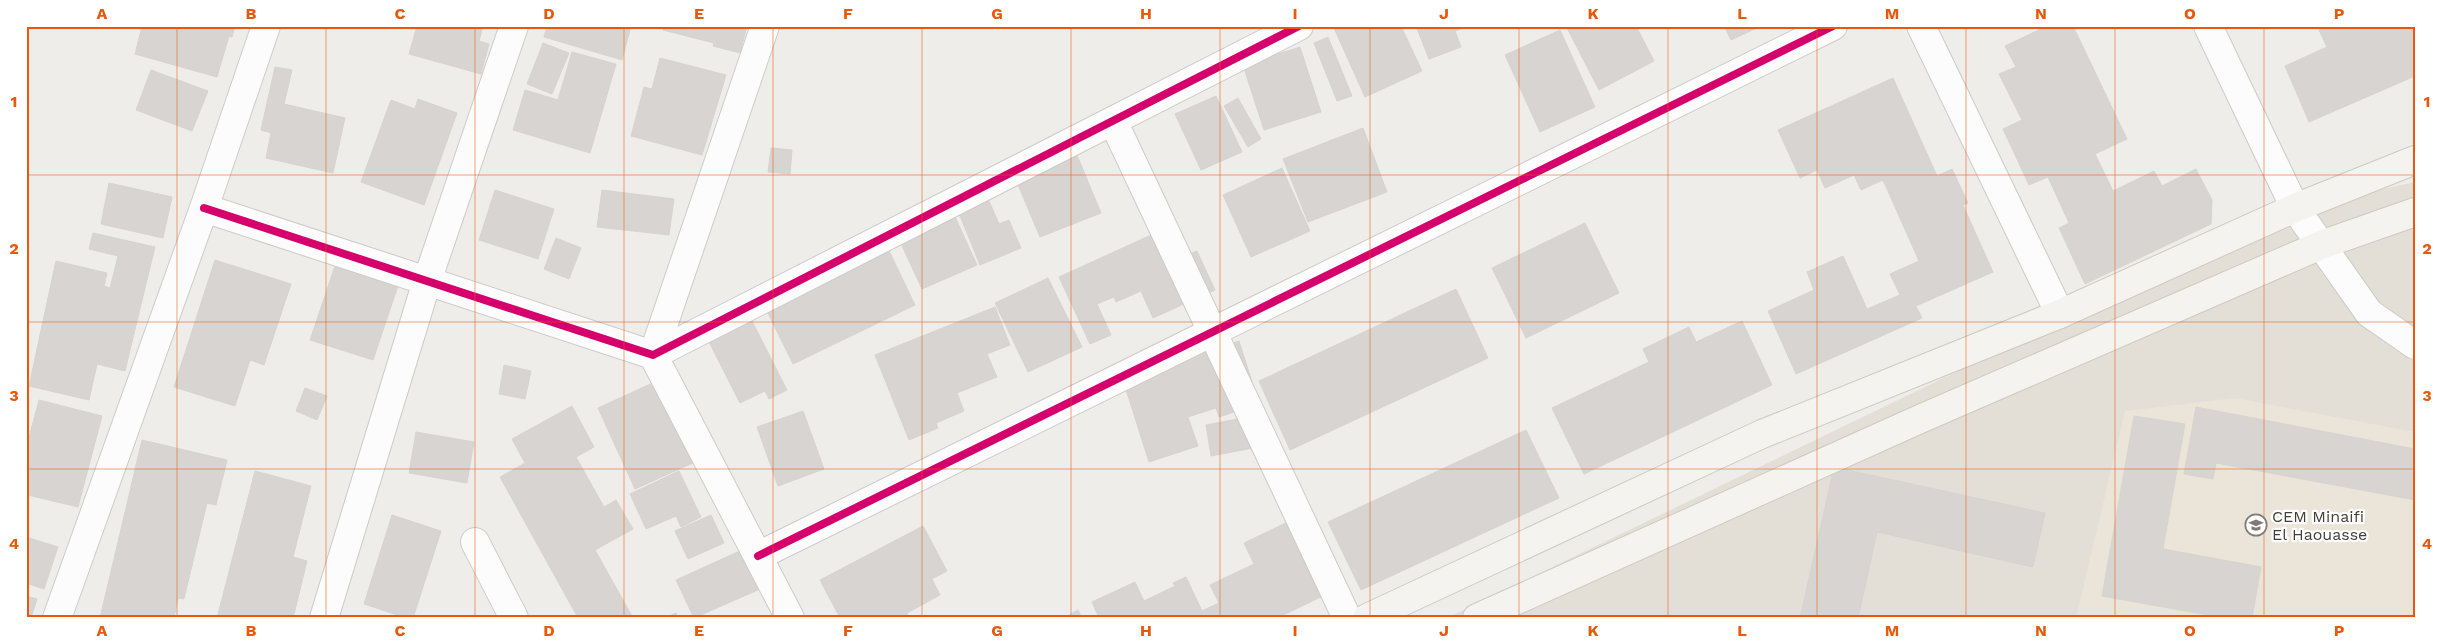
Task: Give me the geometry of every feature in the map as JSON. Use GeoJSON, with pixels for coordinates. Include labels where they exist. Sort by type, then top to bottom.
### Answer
{"type":"FeatureCollection","features":[{"type":"Feature","properties":{"kind":"main road"},"geometry":{"type":"LineString","coordinates":[[1367,618],[1762,434],[2060,314],[2295,208],[2415,160]]}},
{"type":"Feature","properties":{"kind":"main road"},"geometry":{"type":"LineString","coordinates":[[1477,618],[1920,419],[2321,245],[2415,212]]}},
{"type":"Feature","properties":{"kind":"street"},"geometry":{"type":"LineString","coordinates":[[57,618],[204,208],[266,26]]}},
{"type":"Feature","properties":{"kind":"street"},"geometry":{"type":"LineString","coordinates":[[324,618],[426,281],[514,26]]}},
{"type":"Feature","properties":{"kind":"street"},"geometry":{"type":"LineString","coordinates":[[653,355],[765,26]]}},
{"type":"Feature","properties":{"kind":"street"},"geometry":{"type":"LineString","coordinates":[[653,355],[1299,26]]}},
{"type":"Feature","properties":{"kind":"street"},"geometry":{"type":"LineString","coordinates":[[758,556],[1833,26]]}},
{"type":"Feature","properties":{"kind":"street"},"geometry":{"type":"LineString","coordinates":[[1921,26],[2060,314]]}},
{"type":"Feature","properties":{"kind":"street"},"geometry":{"type":"LineString","coordinates":[[2208,26],[2295,208],[2369,313],[2415,345]]}},
{"type":"Feature","properties":{"kind":"street"},"geometry":{"type":"LineString","coordinates":[[1113,121],[1347,618]]}},
{"type":"Feature","properties":{"kind":"street"},"geometry":{"type":"LineString","coordinates":[[204,208],[653,355],[790,618]]}},
{"type":"Feature","properties":{"kind":"street"},"geometry":{"type":"LineString","coordinates":[[475,542],[514,618]]}},
{"type":"Feature","properties":{"kind":"shaded area"},"geometry":{"type":"Polygon","coordinates":[[[2415,182],[2415,618],[1447,618],[2295,208],[2415,182]]]}},
{"type":"Feature","properties":{"kind":"shaded area","name":"CEM Minaifi El Haouasse"},"geometry":{"type":"Polygon","coordinates":[[[2235,398],[2415,432],[2415,618],[2076,618],[2125,411],[2235,398]]]}},
{"type":"Feature","properties":{"kind":"building"},"geometry":{"type":"Polygon","coordinates":[[[142,26],[235,26],[232,37],[229,36],[217,77],[135,54],[142,26]]]}},
{"type":"Feature","properties":{"kind":"building"},"geometry":{"type":"Polygon","coordinates":[[[417,26],[483,26],[479,41],[489,44],[481,74],[409,54],[417,26]]]}},
{"type":"Feature","properties":{"kind":"building"},"geometry":{"type":"Polygon","coordinates":[[[547,26],[631,26],[622,60],[544,37],[547,26]]]}},
{"type":"Feature","properties":{"kind":"building"},"geometry":{"type":"Polygon","coordinates":[[[664,26],[747,26],[740,53],[713,46],[714,43],[663,30],[664,26]]]}},
{"type":"Feature","properties":{"kind":"building"},"geometry":{"type":"Polygon","coordinates":[[[1333,26],[1401,26],[1422,71],[1365,97],[1333,26]]]}},
{"type":"Feature","properties":{"kind":"building"},"geometry":{"type":"Polygon","coordinates":[[[1416,26],[1468,26],[1455,31],[1461,47],[1429,59],[1416,26]]]}},
{"type":"Feature","properties":{"kind":"building"},"geometry":{"type":"Polygon","coordinates":[[[1566,26],[1636,26],[1654,61],[1599,90],[1566,26]]]}},
{"type":"Feature","properties":{"kind":"building"},"geometry":{"type":"Polygon","coordinates":[[[1724,26],[1761,26],[1731,40],[1724,26]]]}},
{"type":"Feature","properties":{"kind":"building"},"geometry":{"type":"Polygon","coordinates":[[[2047,26],[2073,26],[2127,139],[2095,154],[2113,191],[2154,171],[2162,186],[2196,169],[2212,200],[2211,224],[2085,284],[2059,228],[2069,223],[2048,177],[2029,185],[2003,129],[2022,120],[1999,74],[2016,67],[2005,46],[2047,26]]]}},
{"type":"Feature","properties":{"kind":"building"},"geometry":{"type":"Polygon","coordinates":[[[2329,26],[2415,26],[2415,76],[2309,122],[2285,66],[2327,47],[2319,30],[2329,26]]]}},
{"type":"Feature","properties":{"kind":"building"},"geometry":{"type":"Polygon","coordinates":[[[1560,30],[1595,107],[1540,132],[1505,55],[1560,30]]]}},
{"type":"Feature","properties":{"kind":"building"},"geometry":{"type":"Polygon","coordinates":[[[1328,37],[1352,96],[1337,101],[1314,43],[1328,37]]]}},
{"type":"Feature","properties":{"kind":"building"},"geometry":{"type":"Polygon","coordinates":[[[543,43],[569,53],[552,94],[527,84],[543,43]]]}},
{"type":"Feature","properties":{"kind":"building"},"geometry":{"type":"Polygon","coordinates":[[[1300,47],[1321,112],[1264,130],[1243,65],[1300,47]]]}},
{"type":"Feature","properties":{"kind":"building"},"geometry":{"type":"Polygon","coordinates":[[[572,52],[616,64],[590,153],[513,130],[525,90],[558,100],[572,52]]]}},
{"type":"Feature","properties":{"kind":"building"},"geometry":{"type":"Polygon","coordinates":[[[660,58],[726,75],[702,155],[631,136],[644,87],[652,89],[660,58]]]}},
{"type":"Feature","properties":{"kind":"building"},"geometry":{"type":"Polygon","coordinates":[[[275,67],[292,70],[284,104],[345,118],[333,173],[266,158],[271,133],[261,130],[275,67]]]}},
{"type":"Feature","properties":{"kind":"building"},"geometry":{"type":"Polygon","coordinates":[[[151,70],[208,91],[192,131],[136,110],[151,70]]]}},
{"type":"Feature","properties":{"kind":"building"},"geometry":{"type":"Polygon","coordinates":[[[1893,78],[1937,176],[1952,169],[1968,203],[1963,205],[1993,272],[1916,306],[1922,318],[1796,374],[1768,311],[1814,290],[1807,272],[1843,256],[1867,309],[1900,295],[1890,274],[1919,261],[1883,180],[1861,190],[1854,175],[1825,188],[1817,170],[1800,178],[1778,130],[1893,78]]]}},
{"type":"Feature","properties":{"kind":"building"},"geometry":{"type":"Polygon","coordinates":[[[1216,96],[1242,152],[1201,170],[1175,114],[1216,96]]]}},
{"type":"Feature","properties":{"kind":"building"},"geometry":{"type":"Polygon","coordinates":[[[1238,98],[1261,139],[1248,147],[1224,106],[1238,98]]]}},
{"type":"Feature","properties":{"kind":"building"},"geometry":{"type":"Polygon","coordinates":[[[418,99],[457,113],[424,205],[361,182],[391,100],[415,109],[418,99]]]}},
{"type":"Feature","properties":{"kind":"building"},"geometry":{"type":"Polygon","coordinates":[[[1363,128],[1387,192],[1308,222],[1283,159],[1363,128]]]}},
{"type":"Feature","properties":{"kind":"building"},"geometry":{"type":"Polygon","coordinates":[[[771,148],[792,150],[790,174],[768,172],[771,148]]]}},
{"type":"Feature","properties":{"kind":"building"},"geometry":{"type":"Polygon","coordinates":[[[1074,148],[1101,213],[1040,237],[1013,173],[1074,148]]]}},
{"type":"Feature","properties":{"kind":"building"},"geometry":{"type":"Polygon","coordinates":[[[1282,168],[1310,231],[1251,257],[1223,195],[1282,168]]]}},
{"type":"Feature","properties":{"kind":"building"},"geometry":{"type":"Polygon","coordinates":[[[109,183],[172,197],[163,238],[101,224],[109,183]]]}},
{"type":"Feature","properties":{"kind":"building"},"geometry":{"type":"Polygon","coordinates":[[[495,190],[554,209],[538,259],[479,240],[495,190]]]}},
{"type":"Feature","properties":{"kind":"building"},"geometry":{"type":"Polygon","coordinates":[[[602,190],[674,199],[669,235],[597,227],[602,190]]]}},
{"type":"Feature","properties":{"kind":"building"},"geometry":{"type":"Polygon","coordinates":[[[986,194],[999,224],[1009,220],[1021,248],[980,265],[956,206],[986,194]]]}},
{"type":"Feature","properties":{"kind":"building"},"geometry":{"type":"Polygon","coordinates":[[[952,210],[977,265],[922,289],[897,235],[952,210]]]}},
{"type":"Feature","properties":{"kind":"building"},"geometry":{"type":"Polygon","coordinates":[[[1585,223],[1619,293],[1526,338],[1492,268],[1585,223]]]}},
{"type":"Feature","properties":{"kind":"building"},"geometry":{"type":"Polygon","coordinates":[[[1173,225],[1187,255],[1197,251],[1215,290],[1153,318],[1141,291],[1116,302],[1114,297],[1097,304],[1111,335],[1090,344],[1059,277],[1173,225]]]}},
{"type":"Feature","properties":{"kind":"building"},"geometry":{"type":"Polygon","coordinates":[[[93,233],[155,247],[125,371],[97,364],[89,400],[29,386],[56,261],[107,273],[104,286],[110,288],[118,256],[89,249],[93,233]]]}},
{"type":"Feature","properties":{"kind":"building"},"geometry":{"type":"Polygon","coordinates":[[[556,238],[581,248],[569,279],[544,269],[556,238]]]}},
{"type":"Feature","properties":{"kind":"building"},"geometry":{"type":"Polygon","coordinates":[[[883,238],[915,305],[793,364],[760,297],[883,238]]]}},
{"type":"Feature","properties":{"kind":"building"},"geometry":{"type":"Polygon","coordinates":[[[340,251],[403,271],[373,360],[310,340],[340,251]]]}},
{"type":"Feature","properties":{"kind":"building"},"geometry":{"type":"Polygon","coordinates":[[[215,260],[291,284],[264,365],[250,360],[235,406],[174,387],[215,260]]]}},
{"type":"Feature","properties":{"kind":"building"},"geometry":{"type":"Polygon","coordinates":[[[1048,278],[1082,347],[1028,372],[995,303],[1048,278]]]}},
{"type":"Feature","properties":{"kind":"building"},"geometry":{"type":"Polygon","coordinates":[[[1456,289],[1488,358],[1290,450],[1259,381],[1456,289]]]}},
{"type":"Feature","properties":{"kind":"building"},"geometry":{"type":"Polygon","coordinates":[[[995,307],[1010,345],[987,354],[997,377],[957,393],[964,411],[936,423],[938,428],[909,440],[875,355],[995,307]]]}},
{"type":"Feature","properties":{"kind":"building"},"geometry":{"type":"Polygon","coordinates":[[[750,317],[787,390],[769,399],[765,391],[740,403],[707,338],[750,317]]]}},
{"type":"Feature","properties":{"kind":"building"},"geometry":{"type":"Polygon","coordinates":[[[1742,321],[1772,385],[1584,474],[1552,408],[1649,362],[1643,349],[1689,327],[1696,342],[1742,321]]]}},
{"type":"Feature","properties":{"kind":"building"},"geometry":{"type":"Polygon","coordinates":[[[1239,341],[1259,404],[1219,417],[1216,408],[1188,417],[1198,446],[1149,462],[1123,380],[1239,341]]]}},
{"type":"Feature","properties":{"kind":"building"},"geometry":{"type":"Polygon","coordinates":[[[504,365],[531,371],[525,399],[499,394],[504,365]]]}},
{"type":"Feature","properties":{"kind":"building"},"geometry":{"type":"Polygon","coordinates":[[[657,381],[695,462],[635,489],[598,408],[657,381]]]}},
{"type":"Feature","properties":{"kind":"building"},"geometry":{"type":"Polygon","coordinates":[[[305,388],[327,396],[317,420],[296,411],[305,388]]]}},
{"type":"Feature","properties":{"kind":"building"},"geometry":{"type":"Polygon","coordinates":[[[39,400],[102,416],[78,507],[28,495],[26,503],[26,440],[28,441],[39,400]]]}},
{"type":"Feature","properties":{"kind":"building"},"geometry":{"type":"Polygon","coordinates":[[[572,406],[594,447],[576,457],[604,507],[616,500],[633,529],[595,550],[633,618],[578,618],[500,477],[525,463],[512,439],[572,406]]]}},
{"type":"Feature","properties":{"kind":"building"},"geometry":{"type":"Polygon","coordinates":[[[2196,407],[2415,449],[2415,500],[2216,463],[2213,479],[2184,474],[2196,407]]]}},
{"type":"Feature","properties":{"kind":"building"},"geometry":{"type":"Polygon","coordinates":[[[803,411],[824,469],[778,486],[757,427],[803,411]]]}},
{"type":"Feature","properties":{"kind":"building"},"geometry":{"type":"Polygon","coordinates":[[[2134,416],[2185,424],[2163,549],[2261,567],[2252,618],[2225,618],[2102,596],[2134,416]]]}},
{"type":"Feature","properties":{"kind":"building"},"geometry":{"type":"Polygon","coordinates":[[[1248,417],[1253,448],[1211,456],[1206,425],[1248,417]]]}},
{"type":"Feature","properties":{"kind":"building"},"geometry":{"type":"Polygon","coordinates":[[[1526,430],[1559,498],[1361,590],[1328,522],[1526,430]]]}},
{"type":"Feature","properties":{"kind":"building"},"geometry":{"type":"Polygon","coordinates":[[[416,432],[474,442],[467,483],[409,473],[416,432]]]}},
{"type":"Feature","properties":{"kind":"building"},"geometry":{"type":"Polygon","coordinates":[[[142,440],[227,460],[216,505],[207,503],[184,599],[178,598],[174,618],[100,618],[142,440]]]}},
{"type":"Feature","properties":{"kind":"building"},"geometry":{"type":"Polygon","coordinates":[[[1834,467],[2045,513],[2033,567],[1877,532],[1858,618],[1800,618],[1834,467]]]}},
{"type":"Feature","properties":{"kind":"building"},"geometry":{"type":"Polygon","coordinates":[[[255,471],[311,486],[293,557],[307,561],[293,618],[217,618],[255,471]]]}},
{"type":"Feature","properties":{"kind":"building"},"geometry":{"type":"Polygon","coordinates":[[[679,471],[701,517],[681,527],[676,516],[646,529],[630,494],[679,471]]]}},
{"type":"Feature","properties":{"kind":"building"},"geometry":{"type":"Polygon","coordinates":[[[392,515],[441,531],[413,618],[406,618],[364,604],[392,515]]]}},
{"type":"Feature","properties":{"kind":"building"},"geometry":{"type":"Polygon","coordinates":[[[711,515],[724,543],[688,559],[675,531],[711,515]]]}},
{"type":"Feature","properties":{"kind":"building"},"geometry":{"type":"Polygon","coordinates":[[[1292,520],[1327,594],[1277,618],[1099,618],[1092,602],[1135,582],[1144,601],[1175,586],[1173,583],[1186,577],[1202,611],[1219,603],[1210,585],[1254,564],[1244,543],[1292,520]]]}},
{"type":"Feature","properties":{"kind":"building"},"geometry":{"type":"Polygon","coordinates":[[[923,526],[947,571],[932,579],[940,595],[907,613],[909,618],[840,618],[820,580],[923,526]]]}},
{"type":"Feature","properties":{"kind":"building"},"geometry":{"type":"Polygon","coordinates":[[[26,537],[58,547],[44,589],[26,583],[26,537]]]}},
{"type":"Feature","properties":{"kind":"building"},"geometry":{"type":"Polygon","coordinates":[[[742,550],[760,589],[694,618],[676,580],[742,550]]]}},
{"type":"Feature","properties":{"kind":"building"},"geometry":{"type":"Polygon","coordinates":[[[26,596],[37,599],[31,618],[26,618],[26,596]]]}},
{"type":"Feature","properties":{"kind":"building"},"geometry":{"type":"Polygon","coordinates":[[[1078,610],[1082,618],[1064,618],[1078,610]]]}},
{"type":"Feature","properties":{"kind":"building"},"geometry":{"type":"Polygon","coordinates":[[[676,613],[678,618],[665,618],[676,613]]]}},
{"type":"Feature","properties":{"kind":"cycle path"},"geometry":{"type":"LineString","coordinates":[[204,208],[653,355],[1299,26]]}},
{"type":"Feature","properties":{"kind":"cycle path"},"geometry":{"type":"LineString","coordinates":[[758,556],[1833,26]]}},
{"type":"Feature","properties":{"kind":"place","name":"CEM Minaifi El Haouasse"},"geometry":{"type":"Point","coordinates":[2256,525]}}]}
